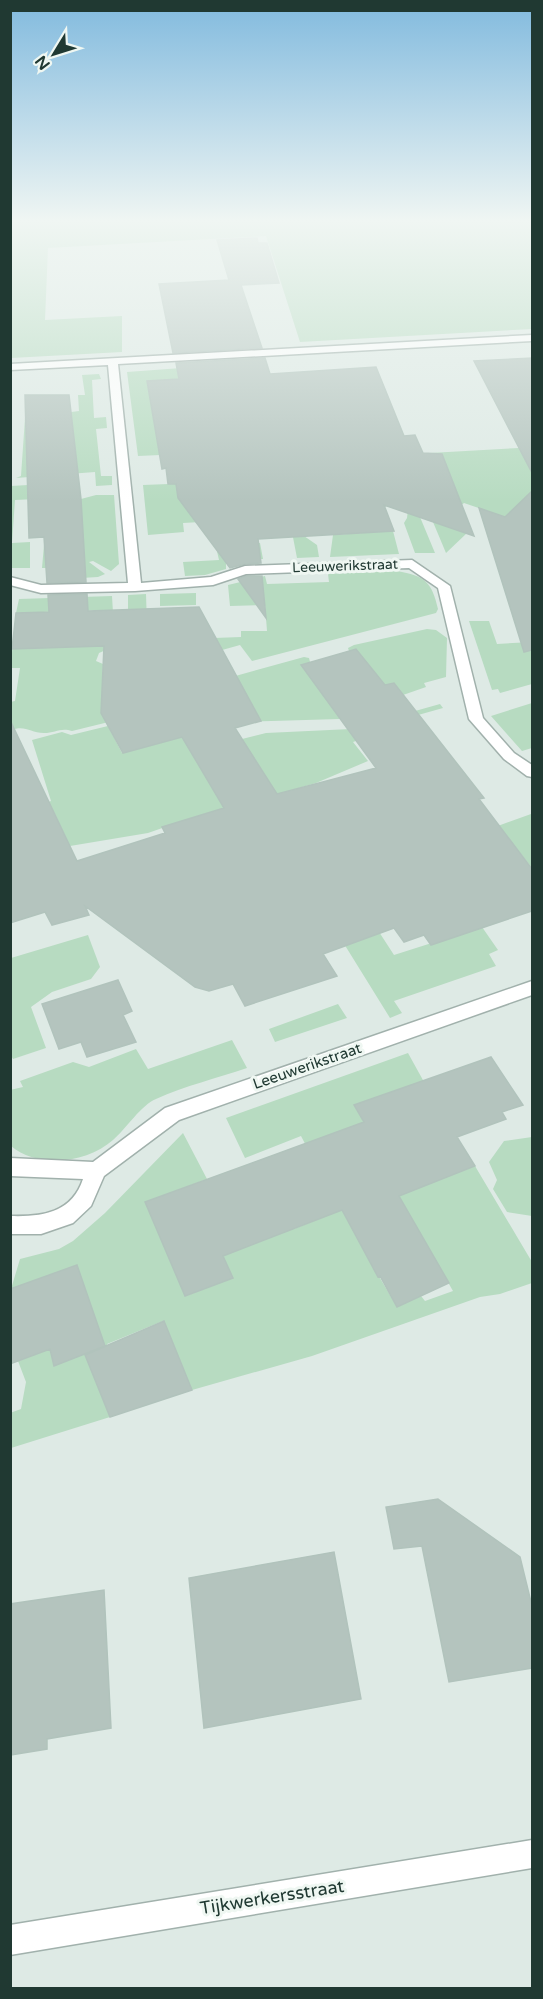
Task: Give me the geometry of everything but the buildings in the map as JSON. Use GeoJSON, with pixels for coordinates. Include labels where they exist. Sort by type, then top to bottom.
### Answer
{"type":"FeatureCollection","features":[{"type":"Feature","properties":{"kind":"street"},"geometry":{"type":"LineString","coordinates":[[10,367],[532,338]]}},
{"type":"Feature","properties":{"kind":"street"},"geometry":{"type":"LineString","coordinates":[[113,361],[135,587]]}},
{"type":"Feature","properties":{"kind":"street","name":"Leeuwerikstraat"},"geometry":{"type":"LineString","coordinates":[[10,581],[41,590],[135,587],[213,580],[245,570],[412,564],[444,586],[477,720],[509,756],[532,772]]}},
{"type":"Feature","properties":{"kind":"street","name":"Leeuwerikstraat"},"geometry":{"type":"LineString","coordinates":[[96,1171],[172,1114],[532,988]]}},
{"type":"Feature","properties":{"kind":"street"},"geometry":{"type":"LineString","coordinates":[[10,1167],[96,1171],[87,1197],[67,1215],[55,1222],[38,1225],[10,1225]]}},
{"type":"Feature","properties":{"kind":"street","name":"Tijkwerkersstraat"},"geometry":{"type":"LineString","coordinates":[[10,1940],[532,1854]]}},
{"type":"Feature","properties":{"kind":"green space"},"geometry":{"type":"Polygon","coordinates":[[[11,315],[45,315],[45,320],[122,316],[122,352],[11,358],[11,315]]]}},
{"type":"Feature","properties":{"kind":"green space"},"geometry":{"type":"Polygon","coordinates":[[[291,315],[532,315],[532,329],[300,342],[291,315]]]}},
{"type":"Feature","properties":{"kind":"green space"},"geometry":{"type":"Polygon","coordinates":[[[195,367],[158,447],[160,455],[138,456],[127,372],[195,367]]]}},
{"type":"Feature","properties":{"kind":"green space"},"geometry":{"type":"Polygon","coordinates":[[[99,374],[101,379],[92,380],[94,418],[106,417],[107,428],[96,429],[101,476],[112,476],[112,485],[96,486],[95,472],[16,478],[21,476],[25,418],[79,411],[78,395],[85,395],[82,375],[99,374]]]}},
{"type":"Feature","properties":{"kind":"green space"},"geometry":{"type":"Polygon","coordinates":[[[519,448],[532,462],[532,493],[529,497],[532,500],[532,516],[513,510],[505,517],[464,503],[459,507],[467,533],[446,553],[433,522],[430,453],[519,448]]]}},
{"type":"Feature","properties":{"kind":"green space"},"geometry":{"type":"Polygon","coordinates":[[[194,483],[218,521],[183,523],[184,532],[148,535],[143,485],[194,483]]]}},
{"type":"Feature","properties":{"kind":"green space"},"geometry":{"type":"Polygon","coordinates":[[[45,484],[37,499],[15,500],[12,543],[30,542],[30,568],[11,568],[11,486],[45,484]]]}},
{"type":"Feature","properties":{"kind":"green space"},"geometry":{"type":"Polygon","coordinates":[[[431,490],[420,517],[435,553],[415,553],[404,523],[408,509],[431,490]]]}},
{"type":"Feature","properties":{"kind":"green space"},"geometry":{"type":"Polygon","coordinates":[[[96,495],[114,495],[119,564],[111,571],[93,561],[89,562],[105,574],[98,577],[48,580],[49,568],[42,568],[44,545],[83,542],[81,499],[96,495]]]}},
{"type":"Feature","properties":{"kind":"green space"},"geometry":{"type":"Polygon","coordinates":[[[532,516],[532,527],[524,524],[532,516]]]}},
{"type":"Feature","properties":{"kind":"green space"},"geometry":{"type":"Polygon","coordinates":[[[291,527],[317,545],[319,557],[297,558],[291,527]]]}},
{"type":"Feature","properties":{"kind":"green space"},"geometry":{"type":"Polygon","coordinates":[[[393,531],[399,554],[330,557],[333,535],[393,531]]]}},
{"type":"Feature","properties":{"kind":"green space"},"geometry":{"type":"Polygon","coordinates":[[[260,543],[263,559],[226,560],[226,569],[205,575],[185,576],[183,562],[219,560],[216,547],[260,543]]]}},
{"type":"Feature","properties":{"kind":"green space"},"geometry":{"type":"Polygon","coordinates":[[[397,571],[421,578],[430,586],[438,609],[436,613],[252,661],[240,645],[215,652],[221,680],[304,657],[309,658],[310,662],[306,664],[340,719],[175,724],[242,739],[266,733],[351,729],[440,704],[443,708],[379,726],[377,734],[353,742],[368,761],[316,783],[275,795],[201,834],[191,818],[148,833],[70,846],[54,812],[41,815],[33,808],[51,801],[32,740],[62,732],[71,735],[108,726],[122,753],[149,746],[128,664],[128,595],[146,594],[147,625],[214,638],[241,637],[241,631],[267,631],[265,605],[230,606],[228,585],[265,576],[267,584],[329,582],[328,574],[397,571]]]}},
{"type":"Feature","properties":{"kind":"green space"},"geometry":{"type":"Polygon","coordinates":[[[196,593],[196,605],[160,606],[160,594],[196,593]]]}},
{"type":"Feature","properties":{"kind":"green space"},"geometry":{"type":"Polygon","coordinates":[[[112,596],[115,646],[99,653],[96,661],[103,664],[102,681],[125,718],[72,731],[39,733],[21,728],[11,730],[10,702],[15,701],[20,668],[11,668],[13,638],[19,649],[90,646],[96,643],[98,610],[16,613],[19,599],[112,596]]]}},
{"type":"Feature","properties":{"kind":"green space"},"geometry":{"type":"Polygon","coordinates":[[[469,621],[489,621],[497,644],[532,642],[532,684],[500,693],[498,689],[492,690],[469,621]]]}},
{"type":"Feature","properties":{"kind":"green space"},"geometry":{"type":"Polygon","coordinates":[[[427,629],[436,630],[447,638],[446,677],[424,683],[426,687],[403,695],[394,683],[385,685],[348,648],[354,645],[427,629]]]}},
{"type":"Feature","properties":{"kind":"green space"},"geometry":{"type":"Polygon","coordinates":[[[532,703],[532,748],[522,751],[491,716],[532,703]]]}},
{"type":"Feature","properties":{"kind":"green space"},"geometry":{"type":"Polygon","coordinates":[[[531,814],[532,868],[521,854],[504,859],[484,831],[531,814]]]}},
{"type":"Feature","properties":{"kind":"green space"},"geometry":{"type":"Polygon","coordinates":[[[357,898],[394,955],[482,927],[498,950],[489,954],[496,966],[394,1001],[402,1013],[390,1018],[328,918],[357,898]]]}},
{"type":"Feature","properties":{"kind":"green space"},"geometry":{"type":"Polygon","coordinates":[[[88,935],[100,967],[91,979],[52,992],[31,1007],[46,1048],[13,1059],[10,1054],[11,958],[88,935]]]}},
{"type":"Feature","properties":{"kind":"green space"},"geometry":{"type":"Polygon","coordinates":[[[338,1004],[347,1018],[275,1042],[269,1029],[338,1004]]]}},
{"type":"Feature","properties":{"kind":"green space"},"geometry":{"type":"Polygon","coordinates":[[[232,1040],[247,1068],[178,1090],[150,1102],[113,1140],[90,1154],[62,1160],[48,1160],[35,1158],[11,1146],[10,1090],[23,1087],[20,1081],[73,1062],[89,1067],[136,1049],[148,1069],[232,1040]]]}},
{"type":"Feature","properties":{"kind":"green space"},"geometry":{"type":"Polygon","coordinates":[[[408,1053],[429,1091],[403,1100],[396,1090],[355,1106],[382,1156],[447,1177],[475,1166],[532,1262],[532,1283],[500,1294],[480,1297],[312,1356],[192,1390],[163,1321],[107,1344],[113,1363],[92,1371],[110,1417],[11,1448],[10,1413],[21,1409],[26,1382],[18,1361],[50,1349],[54,1365],[96,1322],[77,1265],[11,1289],[20,1259],[59,1249],[73,1241],[105,1213],[183,1133],[207,1179],[146,1202],[186,1296],[232,1278],[223,1256],[259,1242],[288,1218],[294,1229],[336,1212],[327,1195],[331,1193],[301,1136],[245,1158],[226,1118],[408,1053]],[[420,1233],[367,1256],[397,1307],[421,1296],[425,1301],[453,1291],[420,1233]]]}},
{"type":"Feature","properties":{"kind":"green space"},"geometry":{"type":"Polygon","coordinates":[[[532,1137],[532,1216],[507,1212],[493,1189],[497,1180],[489,1162],[504,1141],[532,1137]]]}}]}
